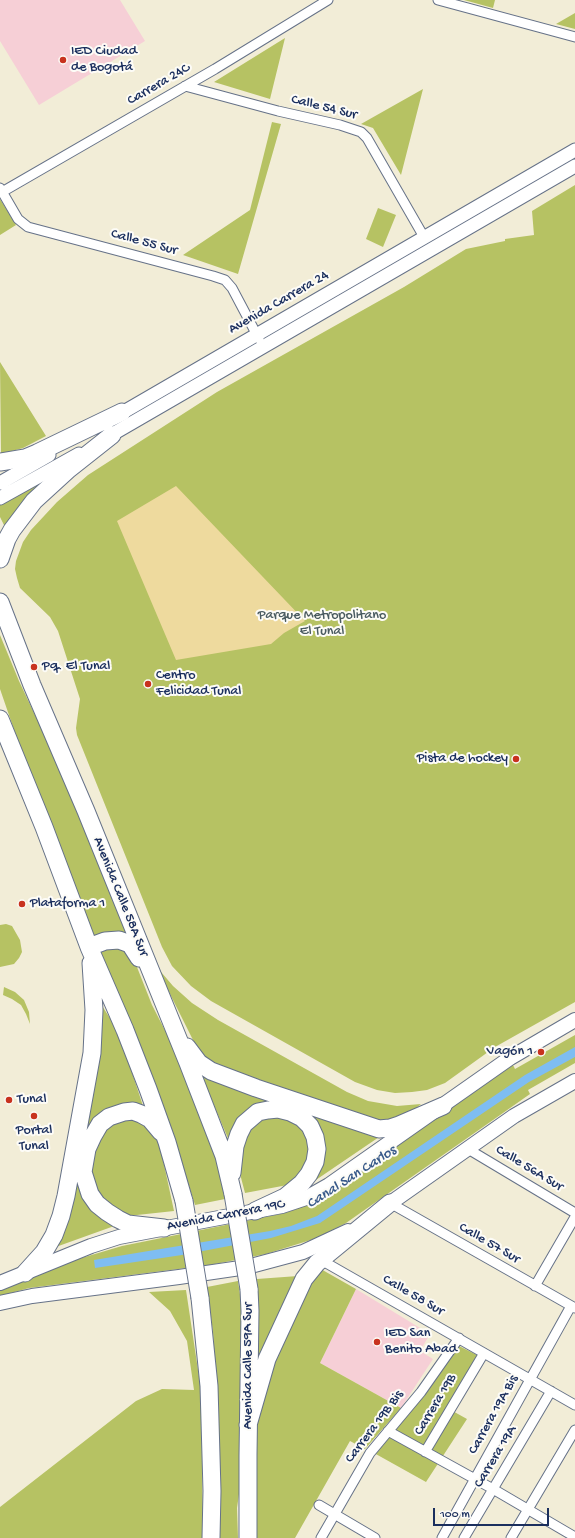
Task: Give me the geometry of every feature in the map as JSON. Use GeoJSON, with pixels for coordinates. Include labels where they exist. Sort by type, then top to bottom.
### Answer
{"type":"FeatureCollection","features":[{"type":"Feature","properties":{"kind":"highway"},"geometry":{"type":"LineString","coordinates":[[0,462],[25,458],[38,453],[122,412]]}},
{"type":"Feature","properties":{"kind":"highway"},"geometry":{"type":"LineString","coordinates":[[0,559],[12,530],[34,501],[69,469],[112,435]]}},
{"type":"Feature","properties":{"kind":"highway","name":"Avenida Calle 58A Sur"},"geometry":{"type":"LineString","coordinates":[[0,601],[32,684],[86,811],[173,1026],[224,1156],[232,1188]]}},
{"type":"Feature","properties":{"kind":"highway"},"geometry":{"type":"LineString","coordinates":[[0,625],[32,684]]}},
{"type":"Feature","properties":{"kind":"highway"},"geometry":{"type":"LineString","coordinates":[[0,708],[12,746]]}},
{"type":"Feature","properties":{"kind":"highway"},"geometry":{"type":"LineString","coordinates":[[0,718],[44,827],[89,947],[131,1044],[167,1142],[184,1201],[200,1298],[209,1386],[212,1538]]}},
{"type":"Feature","properties":{"kind":"highway"},"geometry":{"type":"LineString","coordinates":[[89,947],[112,940],[125,941],[133,948],[157,986]]}},
{"type":"Feature","properties":{"kind":"highway"},"geometry":{"type":"LineString","coordinates":[[25,1273],[44,1252],[54,1235],[61,1216],[67,1189],[92,1053],[94,1003],[89,947]]}},
{"type":"Feature","properties":{"kind":"highway"},"geometry":{"type":"LineString","coordinates":[[173,1026],[196,1060],[211,1071],[374,1127],[384,1129],[399,1125],[443,1106]]}},
{"type":"Feature","properties":{"kind":"highway"},"geometry":{"type":"LineString","coordinates":[[232,1188],[235,1146],[244,1124],[250,1117],[258,1112],[278,1109],[290,1112],[302,1118],[310,1126],[316,1137],[317,1149],[315,1162],[309,1174],[302,1183],[285,1197],[254,1211]]}},
{"type":"Feature","properties":{"kind":"highway"},"geometry":{"type":"LineString","coordinates":[[164,1228],[128,1224],[107,1212],[97,1204],[90,1194],[84,1172],[84,1162],[87,1149],[100,1124],[109,1117],[124,1112],[133,1111],[150,1119],[167,1142]]}},
{"type":"Feature","properties":{"kind":"highway","name":"Avenida Calle 59A Sur"},"geometry":{"type":"LineString","coordinates":[[232,1188],[248,1289],[250,1317],[248,1538]]}},
{"type":"Feature","properties":{"kind":"highway"},"geometry":{"type":"LineString","coordinates":[[248,1425],[262,1375],[275,1339],[300,1285],[308,1272],[390,1204]]}},
{"type":"Feature","properties":{"kind":"main road","name":"Avenida Carrera 24"},"geometry":{"type":"LineString","coordinates":[[0,483],[575,150]]}},
{"type":"Feature","properties":{"kind":"main road"},"geometry":{"type":"LineString","coordinates":[[0,498],[112,435],[575,166]]}},
{"type":"Feature","properties":{"kind":"main road","name":"Avenida Carrera 19C"},"geometry":{"type":"LineString","coordinates":[[0,1283],[107,1241],[164,1228],[293,1203],[314,1194],[443,1106],[510,1058],[575,1020]]}},
{"type":"Feature","properties":{"kind":"main road"},"geometry":{"type":"LineString","coordinates":[[0,1304],[32,1296],[222,1271],[269,1262],[303,1252],[352,1229],[523,1110],[575,1081]]}},
{"type":"Feature","properties":{"kind":"street","name":"Carrera 24C"},"geometry":{"type":"LineString","coordinates":[[1,190],[185,86],[328,0]]}},
{"type":"Feature","properties":{"kind":"street"},"geometry":{"type":"LineString","coordinates":[[438,0],[575,37]]}},
{"type":"Feature","properties":{"kind":"street","name":"Calle 54 Sur"},"geometry":{"type":"LineString","coordinates":[[185,86],[278,111],[340,125],[361,132],[367,138],[424,237]]}},
{"type":"Feature","properties":{"kind":"street","name":"Calle 55 Sur"},"geometry":{"type":"LineString","coordinates":[[1,190],[18,219],[28,227],[225,280],[232,288],[263,346]]}},
{"type":"Feature","properties":{"kind":"street","name":"Calle 56A Sur"},"geometry":{"type":"LineString","coordinates":[[468,1148],[575,1213]]}},
{"type":"Feature","properties":{"kind":"street","name":"Calle 57 Sur"},"geometry":{"type":"LineString","coordinates":[[390,1204],[573,1307]]}},
{"type":"Feature","properties":{"kind":"street"},"geometry":{"type":"LineString","coordinates":[[535,1286],[575,1217]]}},
{"type":"Feature","properties":{"kind":"street","name":"Calle 58 Sur"},"geometry":{"type":"LineString","coordinates":[[321,1260],[575,1405]]}},
{"type":"Feature","properties":{"kind":"street","name":"Carrera 19A Bis"},"geometry":{"type":"LineString","coordinates":[[442,1538],[530,1379],[573,1307]]}},
{"type":"Feature","properties":{"kind":"street","name":"Carrera 19B Bis"},"geometry":{"type":"LineString","coordinates":[[321,1538],[370,1453],[421,1392],[459,1338]]}},
{"type":"Feature","properties":{"kind":"street","name":"Carrera 19B"},"geometry":{"type":"LineString","coordinates":[[425,1452],[484,1353]]}},
{"type":"Feature","properties":{"kind":"street","name":"Carrera 19A"},"geometry":{"type":"LineString","coordinates":[[464,1538],[551,1391]]}},
{"type":"Feature","properties":{"kind":"street"},"geometry":{"type":"LineString","coordinates":[[511,1538],[575,1430]]}},
{"type":"Feature","properties":{"kind":"street"},"geometry":{"type":"LineString","coordinates":[[388,1431],[493,1489],[575,1537]]}},
{"type":"Feature","properties":{"kind":"street"},"geometry":{"type":"LineString","coordinates":[[319,1505],[374,1538]]}},
{"type":"Feature","properties":{"kind":"shaded area","name":"IED Ciudad de Bogotá"},"geometry":{"type":"Polygon","coordinates":[[[0,0],[120,0],[145,41],[39,105],[0,41],[0,0]]]}},
{"type":"Feature","properties":{"kind":"shaded area","name":"IED San Benito Abad"},"geometry":{"type":"Polygon","coordinates":[[[356,1289],[430,1334],[420,1351],[433,1359],[401,1408],[320,1363],[356,1289]]]}},
{"type":"Feature","properties":{"kind":"green space"},"geometry":{"type":"Polygon","coordinates":[[[464,0],[495,0],[493,8],[464,0]]]}},
{"type":"Feature","properties":{"kind":"green space"},"geometry":{"type":"Polygon","coordinates":[[[575,13],[575,29],[556,24],[575,13]]]}},
{"type":"Feature","properties":{"kind":"green space"},"geometry":{"type":"Polygon","coordinates":[[[285,38],[270,99],[214,82],[285,38]]]}},
{"type":"Feature","properties":{"kind":"green space"},"geometry":{"type":"Polygon","coordinates":[[[423,89],[401,175],[373,128],[361,124],[423,89]]]}},
{"type":"Feature","properties":{"kind":"green space"},"geometry":{"type":"Polygon","coordinates":[[[272,122],[281,124],[238,274],[183,255],[250,210],[272,122]]]}},
{"type":"Feature","properties":{"kind":"green space","name":"Parque Metropolitano El Tunal"},"geometry":{"type":"Polygon","coordinates":[[[575,185],[575,1002],[495,1047],[445,1083],[427,1090],[412,1092],[395,1093],[377,1090],[355,1082],[211,1001],[191,986],[172,966],[162,947],[77,735],[76,728],[80,699],[58,631],[50,617],[20,588],[15,569],[16,561],[23,542],[31,530],[57,502],[88,475],[217,392],[404,287],[466,249],[505,241],[505,239],[534,235],[532,211],[575,185]]]}},
{"type":"Feature","properties":{"kind":"green space"},"geometry":{"type":"Polygon","coordinates":[[[0,199],[16,225],[0,235],[0,199]]]}},
{"type":"Feature","properties":{"kind":"green space"},"geometry":{"type":"Polygon","coordinates":[[[378,208],[396,215],[383,247],[366,239],[378,208]]]}},
{"type":"Feature","properties":{"kind":"green space"},"geometry":{"type":"Polygon","coordinates":[[[0,362],[46,436],[23,448],[1,454],[0,362]]]}},
{"type":"Feature","properties":{"kind":"green space"},"geometry":{"type":"Polygon","coordinates":[[[64,468],[6,529],[0,517],[0,505],[64,468]]]}},
{"type":"Feature","properties":{"kind":"green space"},"geometry":{"type":"Polygon","coordinates":[[[0,635],[19,681],[82,815],[129,938],[93,942],[21,750],[0,689],[0,635]]]}},
{"type":"Feature","properties":{"kind":"green space"},"geometry":{"type":"Polygon","coordinates":[[[6,924],[12,926],[20,940],[22,952],[14,964],[0,967],[0,925],[6,924]]]}},
{"type":"Feature","properties":{"kind":"green space"},"geometry":{"type":"Polygon","coordinates":[[[112,943],[131,952],[152,1005],[174,1048],[212,1145],[222,1181],[225,1199],[195,1205],[179,1154],[96,949],[112,943]]]}},
{"type":"Feature","properties":{"kind":"green space"},"geometry":{"type":"Polygon","coordinates":[[[156,966],[173,986],[192,1003],[218,1020],[347,1092],[368,1101],[397,1106],[421,1104],[406,1116],[381,1123],[218,1069],[201,1056],[156,966]]]}},
{"type":"Feature","properties":{"kind":"green space"},"geometry":{"type":"Polygon","coordinates":[[[4,987],[15,992],[24,1000],[29,1012],[30,1024],[21,1005],[3,995],[4,987]]]}},
{"type":"Feature","properties":{"kind":"green space"},"geometry":{"type":"Polygon","coordinates":[[[99,1001],[113,1023],[125,1051],[144,1109],[125,1105],[79,1158],[117,1225],[53,1248],[99,1001]]]}},
{"type":"Feature","properties":{"kind":"green space"},"geometry":{"type":"Polygon","coordinates":[[[575,1035],[575,1063],[528,1090],[530,1094],[493,1120],[346,1223],[317,1238],[266,1254],[210,1265],[29,1288],[0,1296],[0,1290],[78,1259],[122,1246],[285,1213],[299,1208],[341,1185],[513,1065],[515,1069],[575,1035]]]}},
{"type":"Feature","properties":{"kind":"green space"},"geometry":{"type":"Polygon","coordinates":[[[198,1068],[385,1133],[307,1186],[321,1141],[281,1106],[230,1143],[198,1068]]]}},
{"type":"Feature","properties":{"kind":"green space"},"geometry":{"type":"Polygon","coordinates":[[[266,1115],[294,1118],[314,1146],[298,1183],[245,1193],[239,1170],[245,1130],[266,1115]]]}},
{"type":"Feature","properties":{"kind":"green space"},"geometry":{"type":"Polygon","coordinates":[[[118,1116],[143,1119],[159,1141],[174,1211],[137,1215],[118,1215],[92,1189],[89,1153],[96,1135],[118,1116]]]}},
{"type":"Feature","properties":{"kind":"green space"},"geometry":{"type":"Polygon","coordinates":[[[319,1268],[356,1289],[320,1363],[401,1408],[365,1449],[350,1441],[295,1538],[254,1538],[255,1428],[272,1359],[319,1268]]]}},
{"type":"Feature","properties":{"kind":"green space"},"geometry":{"type":"Polygon","coordinates":[[[298,1276],[256,1371],[259,1336],[257,1279],[298,1276]]]}},
{"type":"Feature","properties":{"kind":"green space"},"geometry":{"type":"Polygon","coordinates":[[[238,1281],[242,1308],[241,1480],[237,1508],[238,1538],[219,1538],[216,1381],[213,1332],[207,1287],[238,1281]]]}},
{"type":"Feature","properties":{"kind":"green space"},"geometry":{"type":"Polygon","coordinates":[[[186,1290],[201,1390],[203,1538],[0,1538],[0,1507],[136,1401],[162,1389],[194,1390],[187,1341],[170,1311],[149,1292],[186,1290]]]}},
{"type":"Feature","properties":{"kind":"green space"},"geometry":{"type":"Polygon","coordinates":[[[459,1346],[479,1356],[449,1409],[467,1419],[426,1482],[374,1453],[420,1398],[459,1346]]]}},
{"type":"Feature","properties":{"kind":"sand"},"geometry":{"type":"Polygon","coordinates":[[[176,486],[305,621],[284,633],[271,644],[176,660],[117,521],[176,486]]]}},
{"type":"Feature","properties":{"kind":"water"},"geometry":{"type":"Polygon","coordinates":[[[575,1047],[575,1057],[529,1082],[320,1223],[271,1238],[182,1255],[95,1268],[94,1260],[270,1231],[291,1226],[317,1216],[525,1075],[575,1047]]]}},
{"type":"Feature","properties":{"kind":"place","name":"IED Ciudad de Bogotá"},"geometry":{"type":"Point","coordinates":[63,60]}},
{"type":"Feature","properties":{"kind":"place","name":"Pq. El Tunal"},"geometry":{"type":"Point","coordinates":[34,667]}},
{"type":"Feature","properties":{"kind":"place","name":"Centro Felicidad Tunal"},"geometry":{"type":"Point","coordinates":[148,684]}},
{"type":"Feature","properties":{"kind":"place","name":"Pista de hockey"},"geometry":{"type":"Point","coordinates":[516,759]}},
{"type":"Feature","properties":{"kind":"place","name":"Plataforma 1"},"geometry":{"type":"Point","coordinates":[22,904]}},
{"type":"Feature","properties":{"kind":"place","name":"Vagón 1"},"geometry":{"type":"Point","coordinates":[541,1052]}},
{"type":"Feature","properties":{"kind":"place","name":"Tunal"},"geometry":{"type":"Point","coordinates":[9,1100]}},
{"type":"Feature","properties":{"kind":"place","name":"Portal Tunal"},"geometry":{"type":"Point","coordinates":[34,1116]}},
{"type":"Feature","properties":{"kind":"place","name":"IED San Benito Abad"},"geometry":{"type":"Point","coordinates":[377,1342]}},
{"type":"Feature","properties":{"kind":"water label","name":"Canal San Carlos"},"geometry":{"type":"Point","coordinates":[352,1178]}}]}
